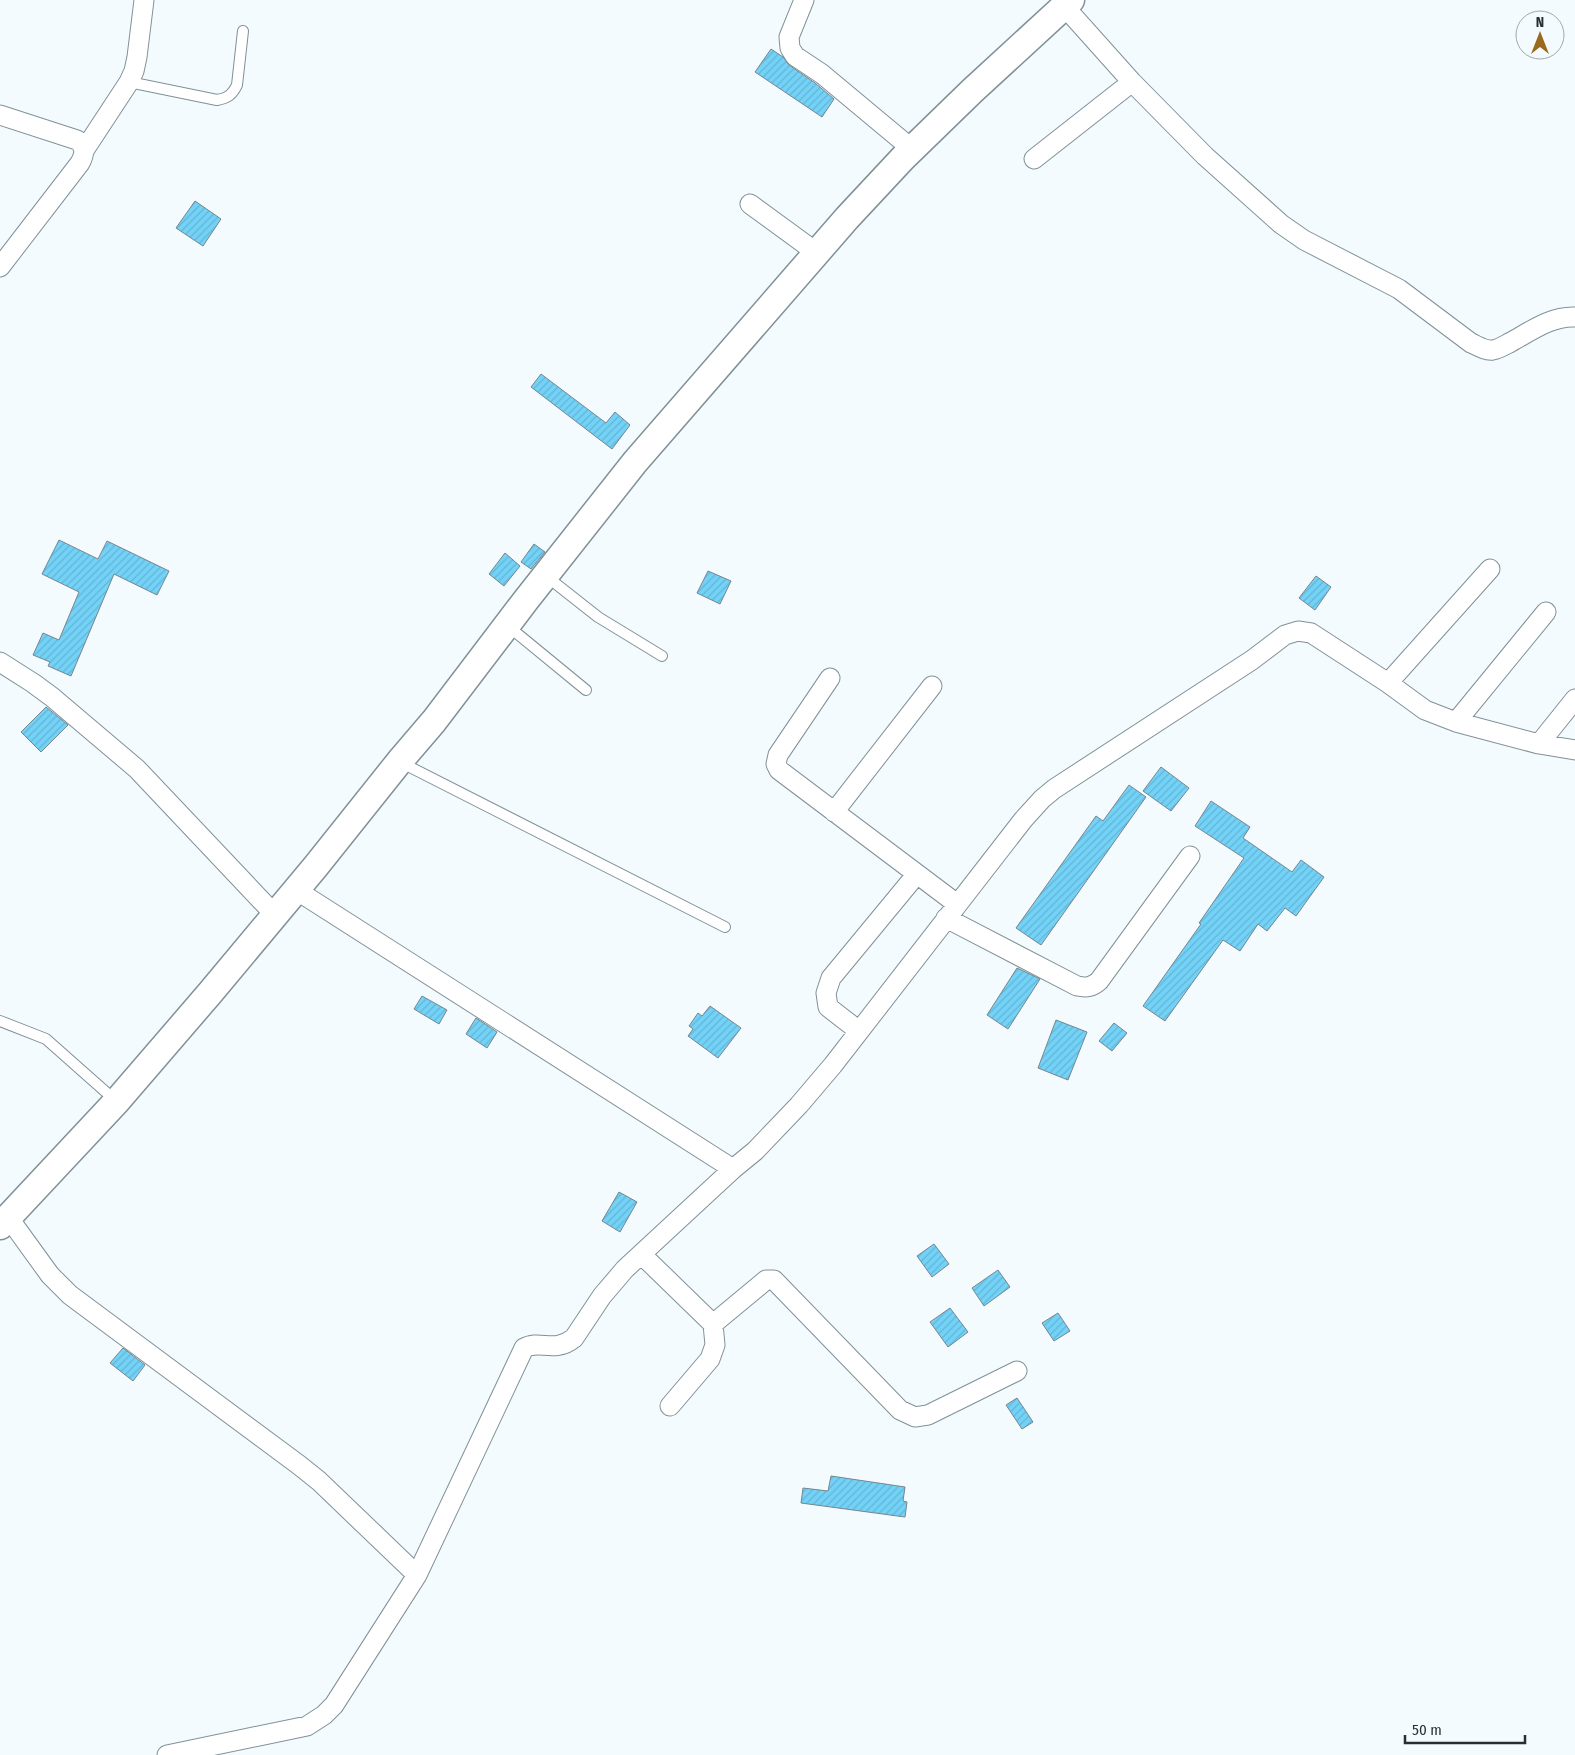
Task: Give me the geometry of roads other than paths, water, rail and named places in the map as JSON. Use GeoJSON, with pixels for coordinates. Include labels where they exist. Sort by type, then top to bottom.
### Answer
{"type":"FeatureCollection","features":[{"type":"Feature","properties":{"kind":"main road"},"geometry":{"type":"LineString","coordinates":[[4,1222],[117,1101],[275,916],[434,721],[636,462],[847,218],[972,91],[1067,3]]}},
{"type":"Feature","properties":{"kind":"street"},"geometry":{"type":"LineString","coordinates":[[0,267],[80,163],[85,150],[129,82],[137,57],[144,0]]}},
{"type":"Feature","properties":{"kind":"street"},"geometry":{"type":"LineString","coordinates":[[804,0],[790,37],[790,48],[795,56],[822,74],[912,150]]}},
{"type":"Feature","properties":{"kind":"street"},"geometry":{"type":"LineString","coordinates":[[1067,3],[1132,82],[1205,156],[1292,233],[1399,289],[1471,343],[1482,349],[1492,350],[1501,347],[1557,318],[1575,317]]}},
{"type":"Feature","properties":{"kind":"street"},"geometry":{"type":"LineString","coordinates":[[1034,159],[1132,82]]}},
{"type":"Feature","properties":{"kind":"street"},"geometry":{"type":"LineString","coordinates":[[0,115],[77,140],[85,150]]}},
{"type":"Feature","properties":{"kind":"street"},"geometry":{"type":"LineString","coordinates":[[750,204],[817,253]]}},
{"type":"Feature","properties":{"kind":"street"},"geometry":{"type":"LineString","coordinates":[[1388,683],[1490,569]]}},
{"type":"Feature","properties":{"kind":"street"},"geometry":{"type":"LineString","coordinates":[[1456,722],[1546,612]]}},
{"type":"Feature","properties":{"kind":"street"},"geometry":{"type":"LineString","coordinates":[[167,1755],[307,1726],[334,1705],[417,1574],[524,1348],[534,1345],[554,1347],[568,1343],[574,1338],[616,1280],[641,1254],[755,1151],[799,1106],[1023,820],[1054,789],[1252,660],[1285,635],[1298,631],[1311,633],[1388,683],[1424,710],[1456,722],[1539,744],[1575,750]]}},
{"type":"Feature","properties":{"kind":"street"},"geometry":{"type":"LineString","coordinates":[[0,662],[52,697],[137,769],[275,916]]}},
{"type":"Feature","properties":{"kind":"street"},"geometry":{"type":"LineString","coordinates":[[830,678],[778,754],[776,764],[779,770],[916,875],[951,911],[1077,986],[1086,988],[1094,986],[1099,981],[1190,856]]}},
{"type":"Feature","properties":{"kind":"street"},"geometry":{"type":"LineString","coordinates":[[834,812],[932,686]]}},
{"type":"Feature","properties":{"kind":"street"},"geometry":{"type":"LineString","coordinates":[[1539,744],[1575,699]]}},
{"type":"Feature","properties":{"kind":"street"},"geometry":{"type":"LineString","coordinates":[[859,1031],[828,1007],[826,993],[831,978],[916,875]]}},
{"type":"Feature","properties":{"kind":"street"},"geometry":{"type":"LineString","coordinates":[[296,890],[733,1169]]}},
{"type":"Feature","properties":{"kind":"street"},"geometry":{"type":"LineString","coordinates":[[4,1222],[70,1295],[319,1481],[417,1574]]}},
{"type":"Feature","properties":{"kind":"street"},"geometry":{"type":"LineString","coordinates":[[641,1254],[713,1324],[715,1345],[710,1359],[670,1406]]}},
{"type":"Feature","properties":{"kind":"street"},"geometry":{"type":"LineString","coordinates":[[713,1324],[766,1280],[774,1280],[900,1410],[915,1417],[928,1415],[1017,1371]]}},
{"type":"Feature","properties":{"kind":"lane"},"geometry":{"type":"LineString","coordinates":[[129,82],[217,100],[226,99],[233,93],[237,85],[243,31]]}},
{"type":"Feature","properties":{"kind":"lane"},"geometry":{"type":"LineString","coordinates":[[546,575],[598,617],[662,656]]}},
{"type":"Feature","properties":{"kind":"lane"},"geometry":{"type":"LineString","coordinates":[[507,626],[586,690]]}},
{"type":"Feature","properties":{"kind":"lane"},"geometry":{"type":"LineString","coordinates":[[399,762],[725,927]]}},
{"type":"Feature","properties":{"kind":"lane"},"geometry":{"type":"LineString","coordinates":[[0,1021],[46,1039],[117,1101]]}}]}
